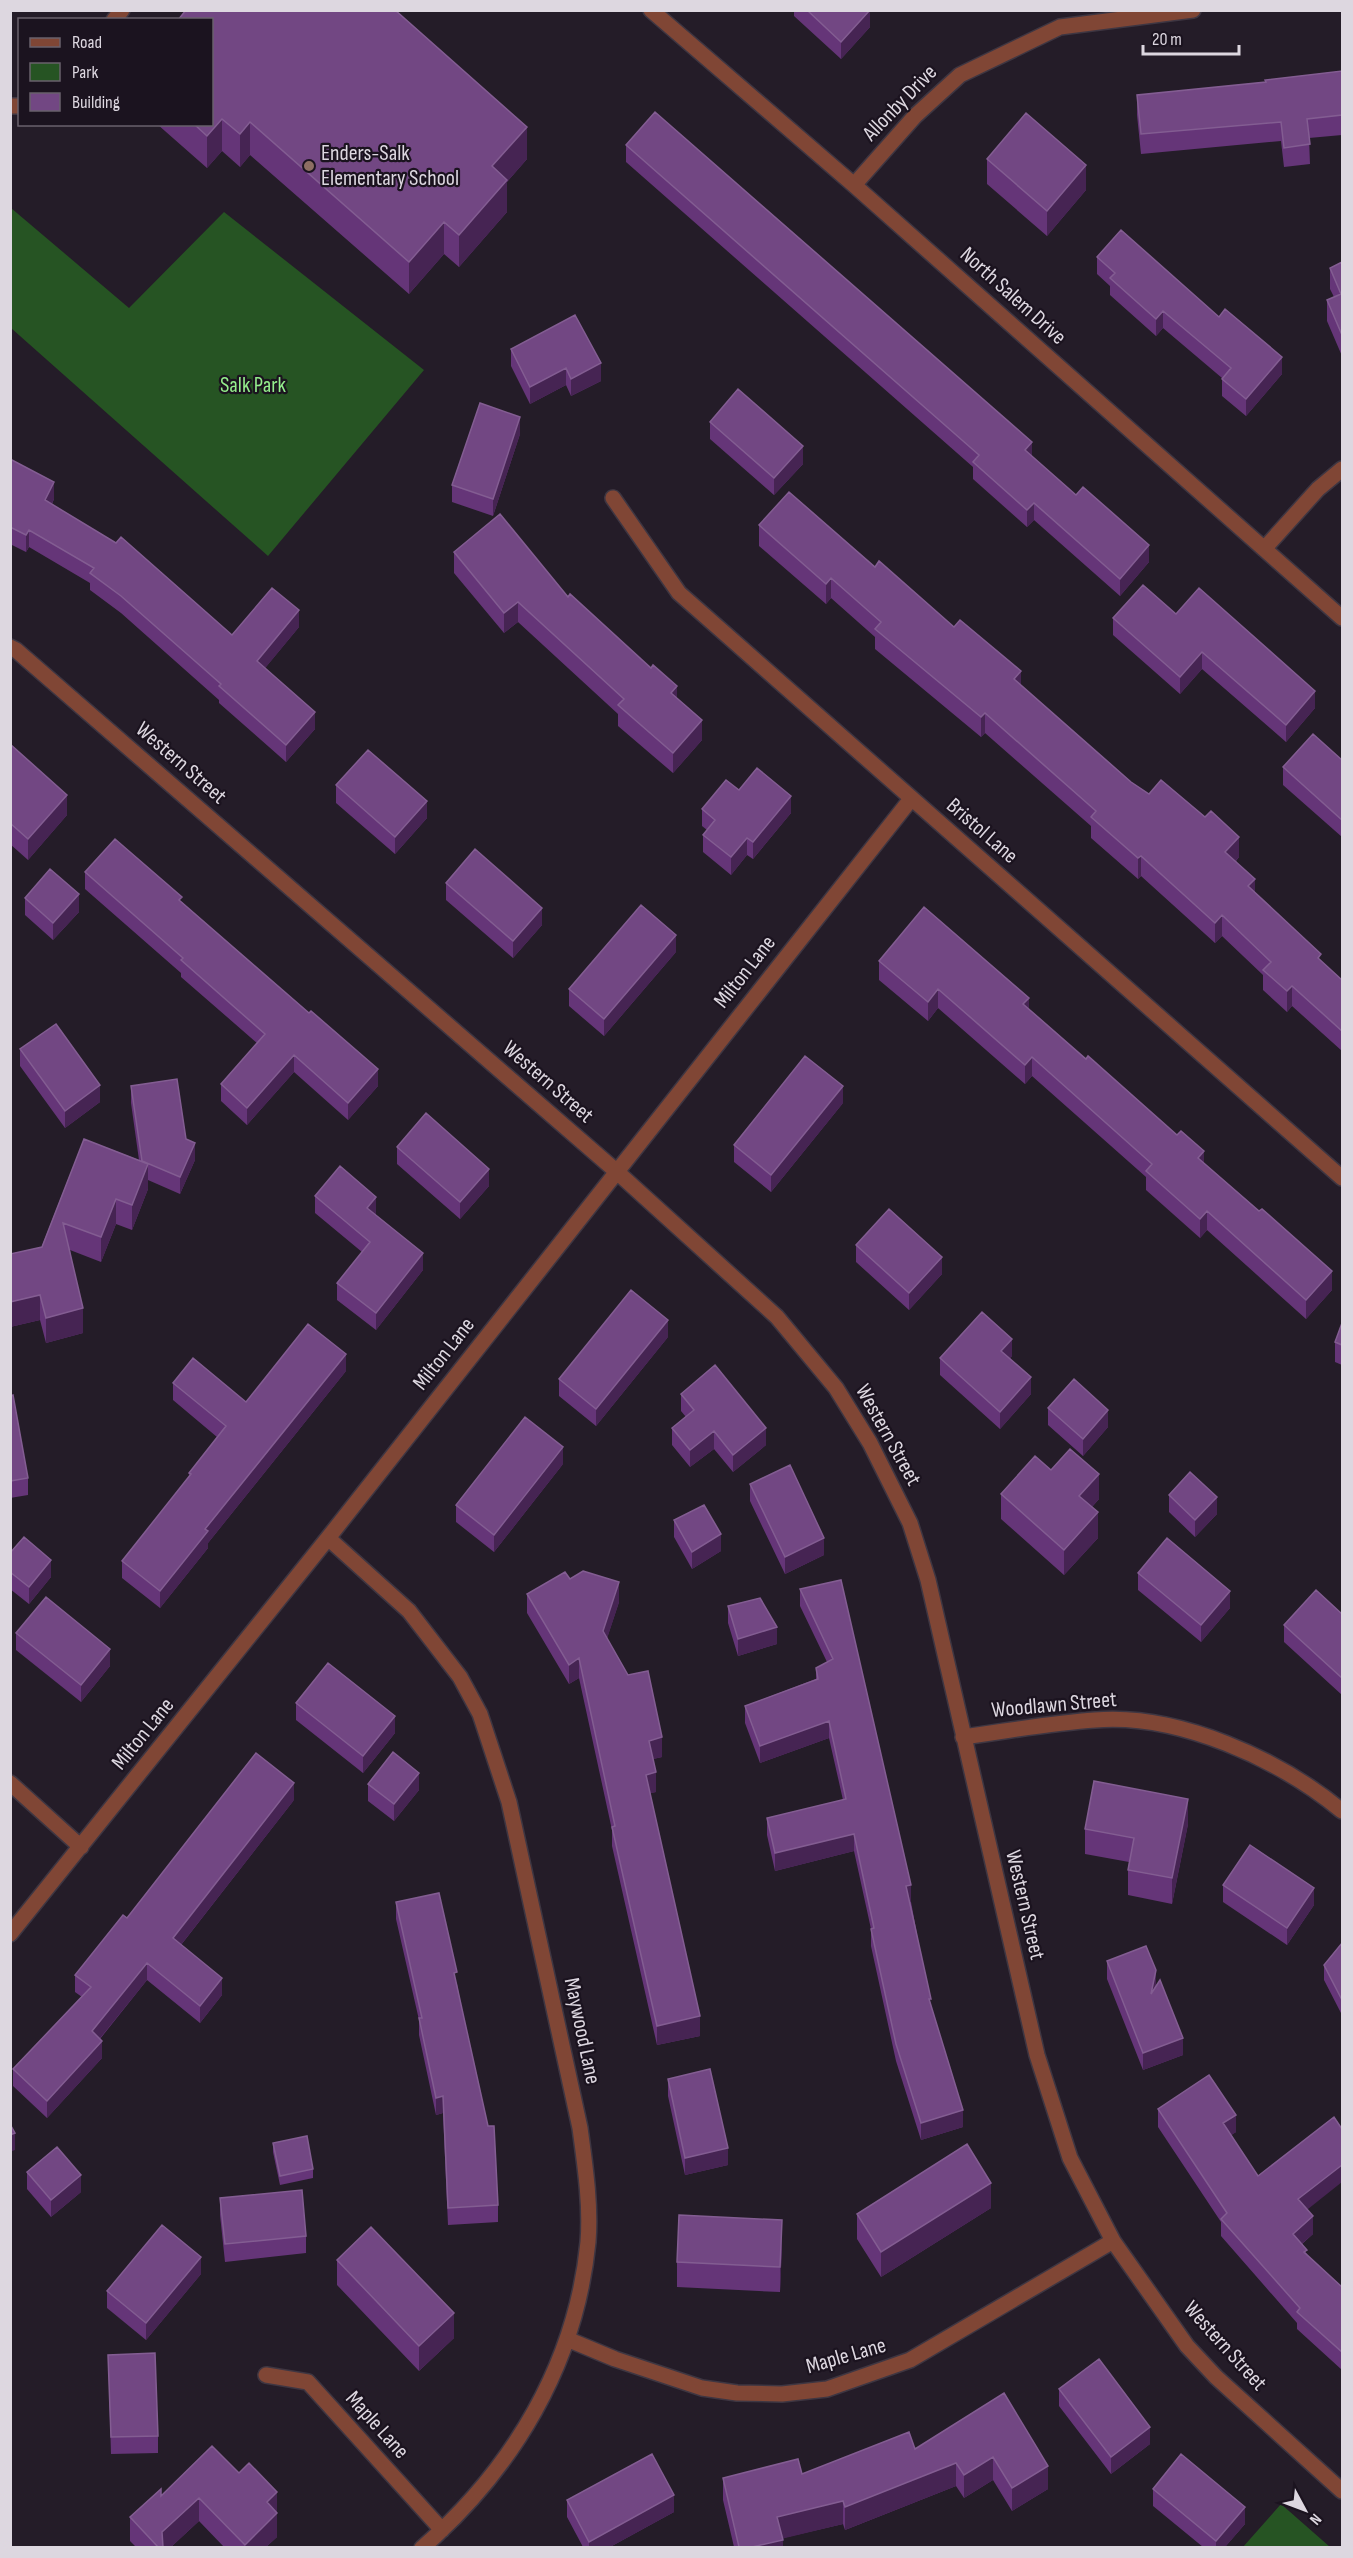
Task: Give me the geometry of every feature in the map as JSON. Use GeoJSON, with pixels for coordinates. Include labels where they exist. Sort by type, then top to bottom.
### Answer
{"type":"FeatureCollection","features":[{"type":"Feature","properties":{"kind":"street","name":"North Salem Drive"},"geometry":{"type":"LineString","coordinates":[[651,10],[854,185],[1342,618]]}},
{"type":"Feature","properties":{"kind":"street","name":"Allonby Drive"},"geometry":{"type":"LineString","coordinates":[[854,185],[915,116],[960,75],[1060,27],[1193,10]]}},
{"type":"Feature","properties":{"kind":"street"},"geometry":{"type":"LineString","coordinates":[[1264,549],[1318,489],[1342,469]]}},
{"type":"Feature","properties":{"kind":"street","name":"Bristol Lane"},"geometry":{"type":"LineString","coordinates":[[613,498],[679,593],[1342,1178]]}},
{"type":"Feature","properties":{"kind":"street","name":"Western Street"},"geometry":{"type":"LineString","coordinates":[[10,647],[616,1171],[777,1317],[809,1353],[842,1397],[870,1443],[910,1523],[928,1580],[1037,2055],[1070,2158],[1113,2241],[1194,2354],[1254,2413],[1342,2491]]}},
{"type":"Feature","properties":{"kind":"street","name":"Milton Lane"},"geometry":{"type":"LineString","coordinates":[[10,1934],[328,1538],[911,799]]}},
{"type":"Feature","properties":{"kind":"street","name":"Maywood Lane"},"geometry":{"type":"LineString","coordinates":[[328,1538],[390,1592],[432,1638],[460,1677],[480,1714],[509,1802],[585,2160],[588,2241],[567,2339],[549,2386],[518,2441],[468,2504],[422,2547]]}},
{"type":"Feature","properties":{"kind":"street","name":"Woodlawn Street"},"geometry":{"type":"LineString","coordinates":[[963,1737],[1096,1719],[1130,1720],[1167,1726],[1247,1752],[1277,1766],[1309,1785],[1342,1811]]}},
{"type":"Feature","properties":{"kind":"street"},"geometry":{"type":"LineString","coordinates":[[10,1784],[81,1847]]}},
{"type":"Feature","properties":{"kind":"street","name":"Maple Lane"},"geometry":{"type":"LineString","coordinates":[[567,2339],[615,2359],[702,2388],[737,2393],[782,2394],[827,2389],[910,2360],[1113,2241]]}},
{"type":"Feature","properties":{"kind":"street","name":"Maple Lane"},"geometry":{"type":"LineString","coordinates":[[266,2375],[308,2382],[442,2530]]}},
{"type":"Feature","properties":{"kind":"green space","name":"Salk Park"},"geometry":{"type":"Polygon","coordinates":[[[11,208],[129,308],[224,212],[424,370],[268,556],[11,328],[11,208]]]}},
{"type":"Feature","properties":{"kind":"green space"},"geometry":{"type":"Polygon","coordinates":[[[1281,2504],[1330,2547],[1243,2547],[1281,2504]]]}},
{"type":"Feature","properties":{"kind":"building"},"geometry":{"type":"Polygon","coordinates":[[[186,10],[395,10],[527,127],[492,166],[507,180],[459,235],[444,222],[409,262],[250,122],[240,134],[222,119],[207,136],[196,126],[213,126],[213,18],[180,18],[186,10]]]}},
{"type":"Feature","properties":{"kind":"building"},"geometry":{"type":"Polygon","coordinates":[[[807,10],[870,10],[841,42],[807,10]]]}},
{"type":"Feature","properties":{"kind":"building"},"geometry":{"type":"Polygon","coordinates":[[[1342,71],[1342,115],[1307,119],[1310,144],[1284,148],[1281,122],[1141,134],[1137,95],[1266,82],[1265,80],[1342,71]]]}},
{"type":"Feature","properties":{"kind":"building"},"geometry":{"type":"Polygon","coordinates":[[[655,112],[1032,442],[1025,450],[1076,495],[1083,487],[1149,545],[1120,579],[1034,503],[1027,510],[973,462],[979,455],[626,145],[655,112]]]}},
{"type":"Feature","properties":{"kind":"building"},"geometry":{"type":"Polygon","coordinates":[[[1026,113],[1086,165],[1047,211],[987,159],[1026,113]]]}},
{"type":"Feature","properties":{"kind":"building"},"geometry":{"type":"Polygon","coordinates":[[[1121,230],[1219,317],[1225,309],[1282,357],[1246,399],[1222,379],[1231,368],[1163,311],[1156,319],[1110,278],[1115,273],[1097,257],[1121,230]]]}},
{"type":"Feature","properties":{"kind":"building"},"geometry":{"type":"Polygon","coordinates":[[[1342,262],[1342,335],[1327,300],[1341,294],[1330,268],[1342,262]]]}},
{"type":"Feature","properties":{"kind":"building"},"geometry":{"type":"Polygon","coordinates":[[[575,315],[601,363],[571,379],[566,368],[530,387],[511,349],[575,315]]]}},
{"type":"Feature","properties":{"kind":"building"},"geometry":{"type":"Polygon","coordinates":[[[738,389],[803,446],[774,478],[710,422],[738,389]]]}},
{"type":"Feature","properties":{"kind":"building"},"geometry":{"type":"Polygon","coordinates":[[[480,403],[520,417],[493,499],[452,485],[480,403]]]}},
{"type":"Feature","properties":{"kind":"building"},"geometry":{"type":"Polygon","coordinates":[[[10,459],[54,482],[45,500],[116,543],[121,537],[232,635],[272,588],[299,610],[257,661],[315,712],[286,745],[121,596],[90,573],[94,568],[29,530],[26,535],[10,527],[10,459]]]}},
{"type":"Feature","properties":{"kind":"building"},"geometry":{"type":"Polygon","coordinates":[[[789,492],[875,567],[879,561],[954,627],[960,620],[1021,671],[1014,679],[1131,782],[1149,794],[1161,780],[1205,817],[1211,811],[1239,837],[1225,852],[1255,879],[1248,886],[1321,954],[1318,958],[1342,980],[1342,1031],[1292,986],[1287,991],[1263,970],[1271,962],[1222,915],[1215,923],[1141,856],[1138,858],[1091,817],[1096,811],[985,713],[981,717],[875,629],[881,622],[831,578],[826,584],[759,525],[789,492]]]}},
{"type":"Feature","properties":{"kind":"building"},"geometry":{"type":"Polygon","coordinates":[[[500,514],[568,597],[570,594],[651,668],[653,665],[677,686],[671,693],[702,720],[673,753],[618,705],[624,699],[518,602],[504,613],[454,552],[500,514]]]}},
{"type":"Feature","properties":{"kind":"building"},"geometry":{"type":"Polygon","coordinates":[[[1143,585],[1176,614],[1199,588],[1315,691],[1286,725],[1202,652],[1180,677],[1113,618],[1143,585]]]}},
{"type":"Feature","properties":{"kind":"building"},"geometry":{"type":"Polygon","coordinates":[[[1313,734],[1342,760],[1342,820],[1283,767],[1313,734]]]}},
{"type":"Feature","properties":{"kind":"building"},"geometry":{"type":"Polygon","coordinates":[[[10,744],[67,795],[28,839],[10,823],[10,744]]]}},
{"type":"Feature","properties":{"kind":"building"},"geometry":{"type":"Polygon","coordinates":[[[368,750],[427,801],[395,837],[336,785],[368,750]]]}},
{"type":"Feature","properties":{"kind":"building"},"geometry":{"type":"Polygon","coordinates":[[[757,768],[791,796],[753,842],[747,838],[731,857],[703,835],[715,820],[702,809],[726,780],[739,790],[757,768]]]}},
{"type":"Feature","properties":{"kind":"building"},"geometry":{"type":"Polygon","coordinates":[[[115,839],[182,897],[179,900],[309,1013],[311,1011],[378,1069],[348,1103],[294,1055],[247,1108],[221,1084],[265,1034],[85,872],[115,839]]]}},
{"type":"Feature","properties":{"kind":"building"},"geometry":{"type":"Polygon","coordinates":[[[475,849],[542,908],[513,941],[446,883],[475,849]]]}},
{"type":"Feature","properties":{"kind":"building"},"geometry":{"type":"Polygon","coordinates":[[[50,869],[79,894],[53,923],[25,898],[50,869]]]}},
{"type":"Feature","properties":{"kind":"building"},"geometry":{"type":"Polygon","coordinates":[[[641,905],[676,935],[604,1019],[569,989],[641,905]]]}},
{"type":"Feature","properties":{"kind":"building"},"geometry":{"type":"Polygon","coordinates":[[[924,907],[1029,998],[1023,1004],[1086,1059],[1088,1056],[1177,1135],[1181,1131],[1204,1151],[1198,1158],[1259,1211],[1262,1209],[1332,1271],[1306,1300],[1207,1211],[1200,1219],[1146,1171],[1152,1164],[1032,1057],[1025,1065],[938,989],[928,1002],[879,961],[924,907]]]}},
{"type":"Feature","properties":{"kind":"building"},"geometry":{"type":"Polygon","coordinates":[[[56,1024],[100,1085],[65,1111],[20,1049],[56,1024]]]}},
{"type":"Feature","properties":{"kind":"building"},"geometry":{"type":"Polygon","coordinates":[[[805,1056],[843,1086],[771,1175],[734,1145],[805,1056]]]}},
{"type":"Feature","properties":{"kind":"building"},"geometry":{"type":"Polygon","coordinates":[[[177,1079],[186,1139],[195,1143],[180,1177],[142,1161],[131,1086],[177,1079]]]}},
{"type":"Feature","properties":{"kind":"building"},"geometry":{"type":"Polygon","coordinates":[[[426,1113],[489,1169],[460,1202],[397,1147],[426,1113]]]}},
{"type":"Feature","properties":{"kind":"building"},"geometry":{"type":"Polygon","coordinates":[[[84,1139],[148,1164],[132,1205],[116,1199],[101,1237],[63,1223],[83,1308],[46,1318],[40,1295],[10,1302],[10,1254],[42,1247],[84,1139]]]}},
{"type":"Feature","properties":{"kind":"building"},"geometry":{"type":"Polygon","coordinates":[[[340,1166],[376,1197],[367,1208],[423,1253],[376,1313],[337,1283],[370,1242],[315,1196],[340,1166]]]}},
{"type":"Feature","properties":{"kind":"building"},"geometry":{"type":"Polygon","coordinates":[[[889,1209],[942,1257],[909,1293],[856,1245],[889,1209]]]}},
{"type":"Feature","properties":{"kind":"building"},"geometry":{"type":"Polygon","coordinates":[[[631,1290],[668,1320],[596,1409],[559,1379],[631,1290]]]}},
{"type":"Feature","properties":{"kind":"building"},"geometry":{"type":"Polygon","coordinates":[[[982,1312],[1012,1339],[1001,1351],[1031,1377],[1000,1412],[940,1358],[982,1312]]]}},
{"type":"Feature","properties":{"kind":"building"},"geometry":{"type":"Polygon","coordinates":[[[1342,1323],[1342,1345],[1335,1342],[1342,1323]]]}},
{"type":"Feature","properties":{"kind":"building"},"geometry":{"type":"Polygon","coordinates":[[[308,1324],[346,1354],[205,1529],[208,1531],[160,1591],[122,1561],[226,1426],[173,1383],[193,1358],[246,1402],[308,1324]]]}},
{"type":"Feature","properties":{"kind":"building"},"geometry":{"type":"Polygon","coordinates":[[[715,1365],[766,1428],[733,1455],[714,1431],[690,1450],[672,1428],[694,1410],[681,1394],[715,1365]]]}},
{"type":"Feature","properties":{"kind":"building"},"geometry":{"type":"Polygon","coordinates":[[[1074,1379],[1108,1410],[1083,1439],[1048,1408],[1074,1379]]]}},
{"type":"Feature","properties":{"kind":"building"},"geometry":{"type":"Polygon","coordinates":[[[13,1395],[28,1478],[10,1481],[10,1396],[13,1395]]]}},
{"type":"Feature","properties":{"kind":"building"},"geometry":{"type":"Polygon","coordinates":[[[525,1417],[563,1447],[494,1535],[456,1505],[525,1417]]]}},
{"type":"Feature","properties":{"kind":"building"},"geometry":{"type":"Polygon","coordinates":[[[1070,1449],[1099,1474],[1079,1496],[1098,1512],[1064,1550],[1001,1494],[1035,1456],[1051,1470],[1070,1449]]]}},
{"type":"Feature","properties":{"kind":"building"},"geometry":{"type":"Polygon","coordinates":[[[790,1465],[824,1538],[785,1557],[750,1484],[790,1465]]]}},
{"type":"Feature","properties":{"kind":"building"},"geometry":{"type":"Polygon","coordinates":[[[1190,1472],[1217,1497],[1195,1520],[1169,1495],[1190,1472]]]}},
{"type":"Feature","properties":{"kind":"building"},"geometry":{"type":"Polygon","coordinates":[[[704,1505],[721,1534],[692,1552],[674,1520],[704,1505]]]}},
{"type":"Feature","properties":{"kind":"building"},"geometry":{"type":"Polygon","coordinates":[[[24,1537],[51,1560],[29,1587],[10,1572],[10,1553],[24,1537]]]}},
{"type":"Feature","properties":{"kind":"building"},"geometry":{"type":"Polygon","coordinates":[[[1167,1538],[1230,1591],[1201,1625],[1138,1573],[1167,1538]]]}},
{"type":"Feature","properties":{"kind":"building"},"geometry":{"type":"Polygon","coordinates":[[[583,1571],[619,1582],[603,1631],[628,1675],[648,1671],[662,1737],[649,1741],[656,1772],[646,1775],[700,2016],[657,2026],[612,1827],[615,1826],[579,1658],[569,1665],[527,1594],[565,1572],[570,1579],[583,1571]]]}},
{"type":"Feature","properties":{"kind":"building"},"geometry":{"type":"Polygon","coordinates":[[[841,1580],[911,1885],[906,1886],[931,1999],[929,1999],[963,2110],[921,2123],[896,2044],[871,1929],[874,1928],[854,1834],[775,1853],[767,1818],[846,1799],[829,1721],[760,1746],[745,1706],[818,1679],[816,1668],[833,1659],[800,1589],[841,1580]]]}},
{"type":"Feature","properties":{"kind":"building"},"geometry":{"type":"Polygon","coordinates":[[[1316,1590],[1342,1614],[1342,1678],[1284,1625],[1316,1590]]]}},
{"type":"Feature","properties":{"kind":"building"},"geometry":{"type":"Polygon","coordinates":[[[46,1597],[110,1649],[81,1685],[16,1633],[46,1597]]]}},
{"type":"Feature","properties":{"kind":"building"},"geometry":{"type":"Polygon","coordinates":[[[760,1598],[777,1627],[738,1639],[728,1606],[760,1598]]]}},
{"type":"Feature","properties":{"kind":"building"},"geometry":{"type":"Polygon","coordinates":[[[328,1663],[395,1716],[363,1756],[296,1703],[328,1663]]]}},
{"type":"Feature","properties":{"kind":"building"},"geometry":{"type":"Polygon","coordinates":[[[393,1752],[419,1773],[394,1804],[368,1784],[393,1752]]]}},
{"type":"Feature","properties":{"kind":"building"},"geometry":{"type":"Polygon","coordinates":[[[256,1753],[294,1783],[173,1938],[222,1978],[200,2006],[147,1963],[92,2031],[102,2041],[47,2101],[13,2069],[91,1987],[75,1975],[123,1915],[127,1918],[256,1753]]]}},
{"type":"Feature","properties":{"kind":"building"},"geometry":{"type":"Polygon","coordinates":[[[1094,1781],[1188,1799],[1172,1878],[1128,1870],[1134,1838],[1085,1829],[1094,1781]]]}},
{"type":"Feature","properties":{"kind":"building"},"geometry":{"type":"Polygon","coordinates":[[[1250,1845],[1314,1888],[1287,1928],[1223,1885],[1250,1845]]]}},
{"type":"Feature","properties":{"kind":"building"},"geometry":{"type":"Polygon","coordinates":[[[439,1893],[488,2126],[494,2126],[498,2205],[448,2208],[443,2096],[436,2098],[419,2018],[422,2018],[396,1902],[439,1893]]]}},
{"type":"Feature","properties":{"kind":"building"},"geometry":{"type":"Polygon","coordinates":[[[1342,1943],[1342,2000],[1324,1965],[1342,1943]]]}},
{"type":"Feature","properties":{"kind":"building"},"geometry":{"type":"Polygon","coordinates":[[[1146,1946],[1156,1970],[1151,1994],[1160,1980],[1183,2038],[1143,2053],[1107,1961],[1146,1946]]]}},
{"type":"Feature","properties":{"kind":"building"},"geometry":{"type":"Polygon","coordinates":[[[710,2069],[728,2148],[685,2158],[668,2079],[710,2069]]]}},
{"type":"Feature","properties":{"kind":"building"},"geometry":{"type":"Polygon","coordinates":[[[1209,2075],[1236,2115],[1223,2123],[1258,2176],[1334,2117],[1342,2129],[1342,2165],[1298,2199],[1313,2216],[1293,2234],[1307,2250],[1304,2252],[1342,2287],[1342,2352],[1297,2312],[1300,2308],[1221,2219],[1227,2213],[1158,2109],[1209,2075]]]}},
{"type":"Feature","properties":{"kind":"building"},"geometry":{"type":"Polygon","coordinates":[[[10,2124],[15,2133],[10,2135],[10,2124]]]}},
{"type":"Feature","properties":{"kind":"building"},"geometry":{"type":"Polygon","coordinates":[[[307,2136],[313,2169],[280,2176],[273,2143],[307,2136]]]}},
{"type":"Feature","properties":{"kind":"building"},"geometry":{"type":"Polygon","coordinates":[[[967,2144],[991,2183],[881,2252],[857,2214],[967,2144]]]}},
{"type":"Feature","properties":{"kind":"building"},"geometry":{"type":"Polygon","coordinates":[[[57,2147],[81,2175],[51,2200],[27,2172],[57,2147]]]}},
{"type":"Feature","properties":{"kind":"building"},"geometry":{"type":"Polygon","coordinates":[[[302,2190],[306,2236],[225,2244],[220,2198],[302,2190]]]}},
{"type":"Feature","properties":{"kind":"building"},"geometry":{"type":"Polygon","coordinates":[[[679,2215],[782,2220],[780,2267],[677,2262],[679,2215]]]}},
{"type":"Feature","properties":{"kind":"building"},"geometry":{"type":"Polygon","coordinates":[[[162,2225],[201,2257],[146,2323],[107,2291],[162,2225]]]}},
{"type":"Feature","properties":{"kind":"building"},"geometry":{"type":"Polygon","coordinates":[[[371,2227],[454,2313],[419,2346],[337,2260],[371,2227]]]}},
{"type":"Feature","properties":{"kind":"building"},"geometry":{"type":"Polygon","coordinates":[[[155,2353],[158,2436],[111,2437],[108,2355],[155,2353]]]}},
{"type":"Feature","properties":{"kind":"building"},"geometry":{"type":"Polygon","coordinates":[[[1099,2359],[1150,2427],[1111,2457],[1059,2389],[1099,2359]]]}},
{"type":"Feature","properties":{"kind":"building"},"geometry":{"type":"Polygon","coordinates":[[[1004,2393],[1048,2466],[1012,2488],[993,2457],[964,2475],[956,2463],[845,2507],[843,2501],[777,2517],[783,2540],[752,2547],[739,2547],[723,2478],[798,2459],[802,2474],[909,2432],[915,2449],[1004,2393]]]}},
{"type":"Feature","properties":{"kind":"building"},"geometry":{"type":"Polygon","coordinates":[[[212,2446],[239,2473],[249,2463],[277,2492],[267,2502],[277,2513],[245,2545],[199,2498],[162,2532],[163,2547],[158,2547],[130,2517],[161,2489],[161,2496],[212,2446]]]}},
{"type":"Feature","properties":{"kind":"building"},"geometry":{"type":"Polygon","coordinates":[[[652,2454],[674,2495],[589,2542],[567,2500],[652,2454]]]}},
{"type":"Feature","properties":{"kind":"building"},"geometry":{"type":"Polygon","coordinates":[[[1181,2454],[1245,2507],[1216,2541],[1153,2489],[1181,2454]]]}},
{"type":"Feature","properties":{"kind":"place","name":"Enders-Salk Elementary School"},"geometry":{"type":"Point","coordinates":[309,166]}}]}
